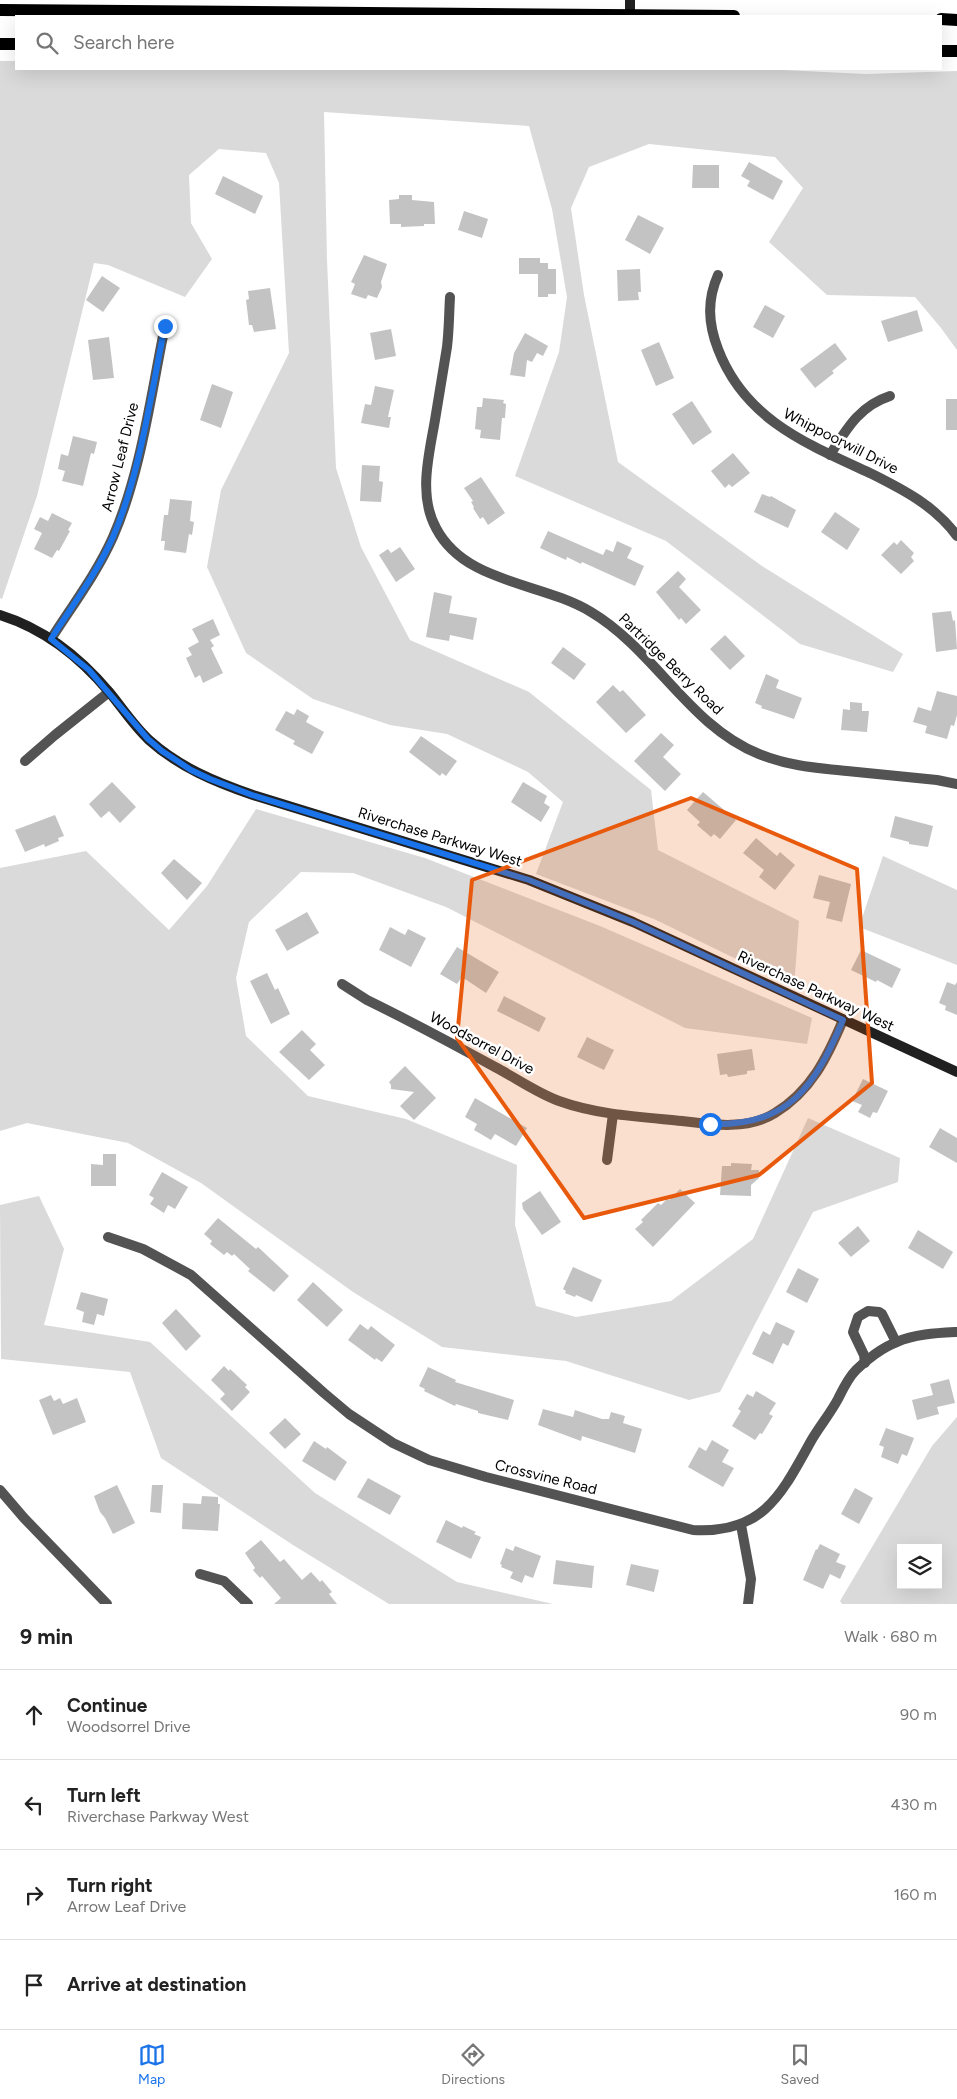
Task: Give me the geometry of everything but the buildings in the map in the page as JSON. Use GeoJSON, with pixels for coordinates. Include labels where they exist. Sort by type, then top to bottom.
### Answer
{"type":"FeatureCollection","features":[{"type":"Feature","properties":{"kind":"main road"},"geometry":{"type":"LineString","coordinates":[[0,10],[525,15]]}},
{"type":"Feature","properties":{"kind":"main road"},"geometry":{"type":"LineString","coordinates":[[942,19],[957,20]]}},
{"type":"Feature","properties":{"kind":"main road"},"geometry":{"type":"LineString","coordinates":[[0,44],[15,44]]}},
{"type":"Feature","properties":{"kind":"main road"},"geometry":{"type":"LineString","coordinates":[[942,51],[957,51]]}},
{"type":"Feature","properties":{"kind":"street"},"geometry":{"type":"LineString","coordinates":[[630,0],[630,15]]}},
{"type":"Feature","properties":{"kind":"street","name":"Whippoorwill Drive"},"geometry":{"type":"LineString","coordinates":[[718,275],[711,291],[709,308],[717,346],[734,382],[768,419],[790,434],[830,455],[904,490],[946,521],[957,536]]}},
{"type":"Feature","properties":{"kind":"street","name":"Partridge Berry Road"},"geometry":{"type":"LineString","coordinates":[[450,298],[448,343],[429,458],[426,496],[435,528],[446,544],[458,556],[479,569],[563,598],[590,611],[614,627],[631,642],[703,717],[722,734],[756,753],[794,766],[937,780],[957,784]]}},
{"type":"Feature","properties":{"kind":"street","name":"Arrow Leaf Drive"},"geometry":{"type":"LineString","coordinates":[[51,639],[104,555],[120,520],[133,477],[165,326]]}},
{"type":"Feature","properties":{"kind":"street"},"geometry":{"type":"LineString","coordinates":[[830,455],[858,415],[877,400],[890,396]]}},
{"type":"Feature","properties":{"kind":"street","name":"Riverchase Parkway West"},"geometry":{"type":"LineString","coordinates":[[0,615],[34,628],[77,658],[109,692],[148,739],[184,766],[210,779],[252,795],[529,880],[633,922],[957,1072]]}},
{"type":"Feature","properties":{"kind":"street"},"geometry":{"type":"LineString","coordinates":[[25,761],[109,692]]}},
{"type":"Feature","properties":{"kind":"street","name":"Woodsorrel Drive"},"geometry":{"type":"LineString","coordinates":[[342,984],[367,1000],[557,1100],[613,1114],[728,1125],[765,1118],[801,1094],[815,1077],[843,1020]]}},
{"type":"Feature","properties":{"kind":"street"},"geometry":{"type":"LineString","coordinates":[[607,1160],[613,1114]]}},
{"type":"Feature","properties":{"kind":"street","name":"Crossvine Road"},"geometry":{"type":"LineString","coordinates":[[108,1237],[143,1249],[191,1275],[349,1414],[393,1443],[429,1460],[686,1529],[723,1530],[741,1525],[767,1509],[776,1499],[856,1370],[896,1342],[927,1335],[957,1332]]}},
{"type":"Feature","properties":{"kind":"street"},"geometry":{"type":"LineString","coordinates":[[865,1363],[864,1355],[853,1332],[858,1317],[868,1311],[879,1312],[882,1314],[896,1342]]}},
{"type":"Feature","properties":{"kind":"street"},"geometry":{"type":"LineString","coordinates":[[0,1490],[24,1518],[108,1604]]}},
{"type":"Feature","properties":{"kind":"street"},"geometry":{"type":"LineString","coordinates":[[741,1525],[751,1579],[748,1604]]}},
{"type":"Feature","properties":{"kind":"street"},"geometry":{"type":"LineString","coordinates":[[200,1574],[224,1581],[248,1604]]}},
{"type":"Feature","properties":{"kind":"highlighted area"},"geometry":{"type":"Polygon","coordinates":[[[691,798],[857,869],[872,1083],[759,1175],[584,1218],[457,1038],[472,880],[691,798]]]}},
{"type":"Feature","properties":{"kind":"shaded area"},"geometry":{"type":"Polygon","coordinates":[[[0,61],[15,61],[15,70],[782,70],[866,74],[957,71],[957,350],[915,297],[827,295],[769,242],[803,188],[775,157],[649,144],[589,167],[571,208],[584,295],[618,462],[762,566],[903,654],[893,672],[800,644],[666,541],[515,476],[559,352],[567,297],[552,209],[529,126],[324,112],[327,260],[336,468],[361,547],[410,640],[529,692],[651,790],[658,850],[799,921],[794,987],[654,919],[536,874],[563,802],[528,772],[447,734],[390,725],[313,699],[246,653],[207,567],[221,490],[289,353],[279,183],[266,153],[219,149],[189,175],[191,223],[212,259],[185,297],[108,265],[94,263],[37,496],[2,599],[0,598],[0,61]]]}},
{"type":"Feature","properties":{"kind":"shaded area"},"geometry":{"type":"Polygon","coordinates":[[[256,809],[425,858],[600,926],[812,1018],[807,1044],[685,1028],[446,907],[353,873],[301,872],[249,922],[236,978],[246,1036],[308,1096],[406,1119],[517,1165],[515,1225],[536,1306],[576,1317],[671,1301],[753,1239],[808,1118],[900,1158],[898,1182],[813,1212],[720,1392],[689,1400],[566,1361],[442,1347],[353,1292],[201,1183],[128,1143],[27,1123],[0,1131],[0,868],[86,851],[169,930],[207,886],[256,809]]]}},
{"type":"Feature","properties":{"kind":"shaded area"},"geometry":{"type":"Polygon","coordinates":[[[883,856],[957,890],[957,965],[859,927],[883,856]]]}},
{"type":"Feature","properties":{"kind":"shaded area"},"geometry":{"type":"Polygon","coordinates":[[[39,1196],[64,1249],[44,1325],[150,1342],[315,1493],[457,1582],[553,1604],[389,1604],[293,1545],[161,1458],[130,1372],[1,1359],[0,1205],[39,1196]]]}},
{"type":"Feature","properties":{"kind":"shaded area"},"geometry":{"type":"Polygon","coordinates":[[[957,1417],[957,1604],[842,1604],[840,1601],[932,1446],[957,1417]]]}},
{"type":"Feature","properties":{"kind":"route"},"geometry":{"type":"LineString","coordinates":[[165,326],[133,477],[120,520],[104,555],[51,639],[77,658],[89,670],[148,739],[162,751],[191,770],[252,795],[529,880],[633,922],[843,1020],[822,1067],[801,1094],[765,1118],[728,1125],[710,1124]]}}]}
